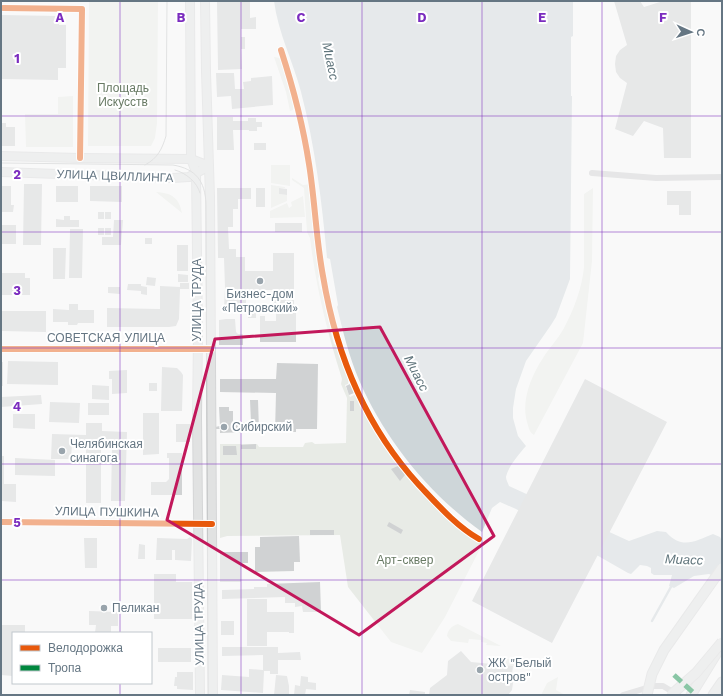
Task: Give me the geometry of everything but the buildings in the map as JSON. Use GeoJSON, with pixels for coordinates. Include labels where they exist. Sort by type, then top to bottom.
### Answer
{"type":"FeatureCollection","features":[{"type":"Feature","properties":{"kind":"main road","name":"УЛИЦА ТРУДА"},"geometry":{"type":"LineString","coordinates":[[190,1],[191,159],[196,172],[200,695]]}},
{"type":"Feature","properties":{"kind":"main road","name":"УЛИЦА ТРУДА"},"geometry":{"type":"LineString","coordinates":[[205,1],[212,349],[213,695]]}},
{"type":"Feature","properties":{"kind":"main road","name":"УЛИЦА ЦВИЛЛИНГА"},"geometry":{"type":"LineString","coordinates":[[1,156],[191,159],[209,166]]}},
{"type":"Feature","properties":{"kind":"main road","name":"УЛИЦА ЦВИЛЛИНГА"},"geometry":{"type":"LineString","coordinates":[[1,172],[173,178],[189,177],[209,166]]}},
{"type":"Feature","properties":{"kind":"main road"},"geometry":{"type":"LineString","coordinates":[[646,695],[652,674],[664,650],[722,568]]}},
{"type":"Feature","properties":{"kind":"main road"},"geometry":{"type":"LineString","coordinates":[[670,695],[696,673],[722,644]]}},
{"type":"Feature","properties":{"kind":"main road"},"geometry":{"type":"LineString","coordinates":[[691,695],[722,644]]}},
{"type":"Feature","properties":{"kind":"main road"},"geometry":{"type":"LineString","coordinates":[[713,695],[722,682]]}},
{"type":"Feature","properties":{"kind":"street"},"geometry":{"type":"LineString","coordinates":[[3,8],[82,9],[80,158]]}},
{"type":"Feature","properties":{"kind":"street"},"geometry":{"type":"LineString","coordinates":[[592,173],[656,178],[722,177]]}},
{"type":"Feature","properties":{"kind":"street","name":"СОВЕТСКАЯ УЛИЦА"},"geometry":{"type":"LineString","coordinates":[[1,348],[212,349]]}},
{"type":"Feature","properties":{"kind":"street","name":"УЛИЦА ПУШКИНА"},"geometry":{"type":"LineString","coordinates":[[1,522],[212,524]]}},
{"type":"Feature","properties":{"kind":"street"},"geometry":{"type":"LineString","coordinates":[[623,695],[653,686],[663,686],[678,695]]}},
{"type":"Feature","properties":{"kind":"highlighted area"},"geometry":{"type":"Polygon","coordinates":[[[380,327],[494,536],[359,635],[167,520],[215,339],[380,327]]]}},
{"type":"Feature","properties":{"kind":"green space","name":"Площадь Искусств"},"geometry":{"type":"Polygon","coordinates":[[[89,1],[158,1],[157,123],[155,138],[151,146],[88,146],[89,1]]]}},
{"type":"Feature","properties":{"kind":"green space"},"geometry":{"type":"Polygon","coordinates":[[[274,57],[280,58],[294,102],[293,110],[290,111],[286,92],[274,57]]]}},
{"type":"Feature","properties":{"kind":"green space"},"geometry":{"type":"Polygon","coordinates":[[[73,96],[73,147],[26,147],[25,114],[58,114],[58,97],[73,96]]]}},
{"type":"Feature","properties":{"kind":"green space"},"geometry":{"type":"Polygon","coordinates":[[[271,165],[290,165],[290,186],[271,183],[271,165]]]}},
{"type":"Feature","properties":{"kind":"green space","name":"Арт-сквер"},"geometry":{"type":"Polygon","coordinates":[[[292,178],[303,185],[311,184],[315,219],[312,222],[313,233],[316,236],[321,275],[318,278],[320,289],[324,291],[333,330],[331,333],[334,344],[338,346],[349,377],[348,384],[345,385],[350,397],[356,394],[370,421],[387,446],[425,493],[459,526],[483,543],[445,617],[422,653],[391,642],[348,587],[340,535],[227,536],[220,538],[220,444],[257,444],[259,447],[303,447],[305,443],[312,442],[315,444],[346,443],[347,398],[341,384],[342,379],[319,292],[310,238],[307,232],[304,188],[292,180],[292,178]]]}},
{"type":"Feature","properties":{"kind":"green space"},"geometry":{"type":"Polygon","coordinates":[[[271,185],[285,187],[279,188],[279,194],[287,195],[287,201],[271,208],[271,185]]]}},
{"type":"Feature","properties":{"kind":"green space"},"geometry":{"type":"Polygon","coordinates":[[[593,188],[592,261],[583,343],[534,435],[529,430],[525,414],[526,397],[531,381],[539,365],[564,328],[577,298],[584,267],[584,194],[593,188]]]}},
{"type":"Feature","properties":{"kind":"green space"},"geometry":{"type":"Polygon","coordinates":[[[156,192],[166,193],[174,197],[179,203],[182,213],[156,192]]]}},
{"type":"Feature","properties":{"kind":"green space"},"geometry":{"type":"Polygon","coordinates":[[[303,196],[305,217],[270,218],[270,211],[287,203],[289,208],[292,206],[291,202],[303,196]]]}},
{"type":"Feature","properties":{"kind":"green space"},"geometry":{"type":"Polygon","coordinates":[[[458,624],[501,646],[486,645],[487,643],[481,642],[481,640],[469,639],[468,643],[451,641],[447,636],[448,631],[458,624]]]}},
{"type":"Feature","properties":{"kind":"green space"},"geometry":{"type":"Polygon","coordinates":[[[487,657],[521,660],[530,668],[490,664],[493,659],[487,657]]]}},
{"type":"Feature","properties":{"kind":"green space"},"geometry":{"type":"Polygon","coordinates":[[[558,677],[556,690],[565,695],[541,695],[547,683],[558,677]]]}},
{"type":"Feature","properties":{"kind":"water","name":"Миасс"},"geometry":{"type":"Polygon","coordinates":[[[274,1],[573,1],[573,36],[571,37],[572,96],[570,279],[556,317],[526,361],[516,389],[513,418],[518,436],[526,446],[511,465],[506,479],[509,486],[629,541],[657,531],[666,532],[672,538],[683,542],[694,541],[713,534],[720,537],[722,541],[722,580],[709,574],[694,576],[674,588],[669,586],[672,575],[654,575],[651,573],[651,568],[647,566],[640,565],[631,574],[628,573],[516,509],[500,502],[492,508],[482,532],[444,501],[410,464],[382,424],[370,402],[355,371],[346,344],[337,307],[338,305],[330,259],[327,258],[317,174],[306,112],[298,81],[282,36],[274,1]]]}},
{"type":"Feature","properties":{"kind":"waterway"},"geometry":{"type":"LineString","coordinates":[[652,621],[672,585]]}},
{"type":"Feature","properties":{"kind":"tram line"},"geometry":{"type":"LineString","coordinates":[[145,165],[159,153],[166,136],[167,1]]}},
{"type":"Feature","properties":{"kind":"tram line"},"geometry":{"type":"LineString","coordinates":[[1,163],[173,165],[193,173],[198,177],[204,189],[206,204],[208,695]]}},
{"type":"Feature","properties":{"kind":"tram line"},"geometry":{"type":"LineString","coordinates":[[175,170],[190,178],[199,189],[200,193]]}},
{"type":"Feature","properties":{"kind":"marked path"},"geometry":{"type":"LineString","coordinates":[[674,675],[696,695]]}},
{"type":"Feature","properties":{"kind":"cycle path"},"geometry":{"type":"LineString","coordinates":[[3,8],[82,9],[80,158]]}},
{"type":"Feature","properties":{"kind":"cycle path"},"geometry":{"type":"LineString","coordinates":[[281,50],[290,78],[307,149],[321,262],[329,305],[345,361],[368,414],[400,462],[419,485],[447,514],[462,528],[479,539]]}},
{"type":"Feature","properties":{"kind":"cycle path"},"geometry":{"type":"LineString","coordinates":[[1,349],[211,349]]}},
{"type":"Feature","properties":{"kind":"cycle path"},"geometry":{"type":"LineString","coordinates":[[1,522],[212,524]]}},
{"type":"Feature","properties":{"kind":"place","name":"Бизнес-дом «Петровский»"},"geometry":{"type":"Point","coordinates":[260,281]}},
{"type":"Feature","properties":{"kind":"place","name":"Сибирский"},"geometry":{"type":"Point","coordinates":[224,427]}},
{"type":"Feature","properties":{"kind":"place","name":"Челябинская синагога"},"geometry":{"type":"Point","coordinates":[62,451]}},
{"type":"Feature","properties":{"kind":"place","name":"Пеликан"},"geometry":{"type":"Point","coordinates":[104,608]}},
{"type":"Feature","properties":{"kind":"place","name":"ЖК \"Белый остров\""},"geometry":{"type":"Point","coordinates":[480,670]}}]}
